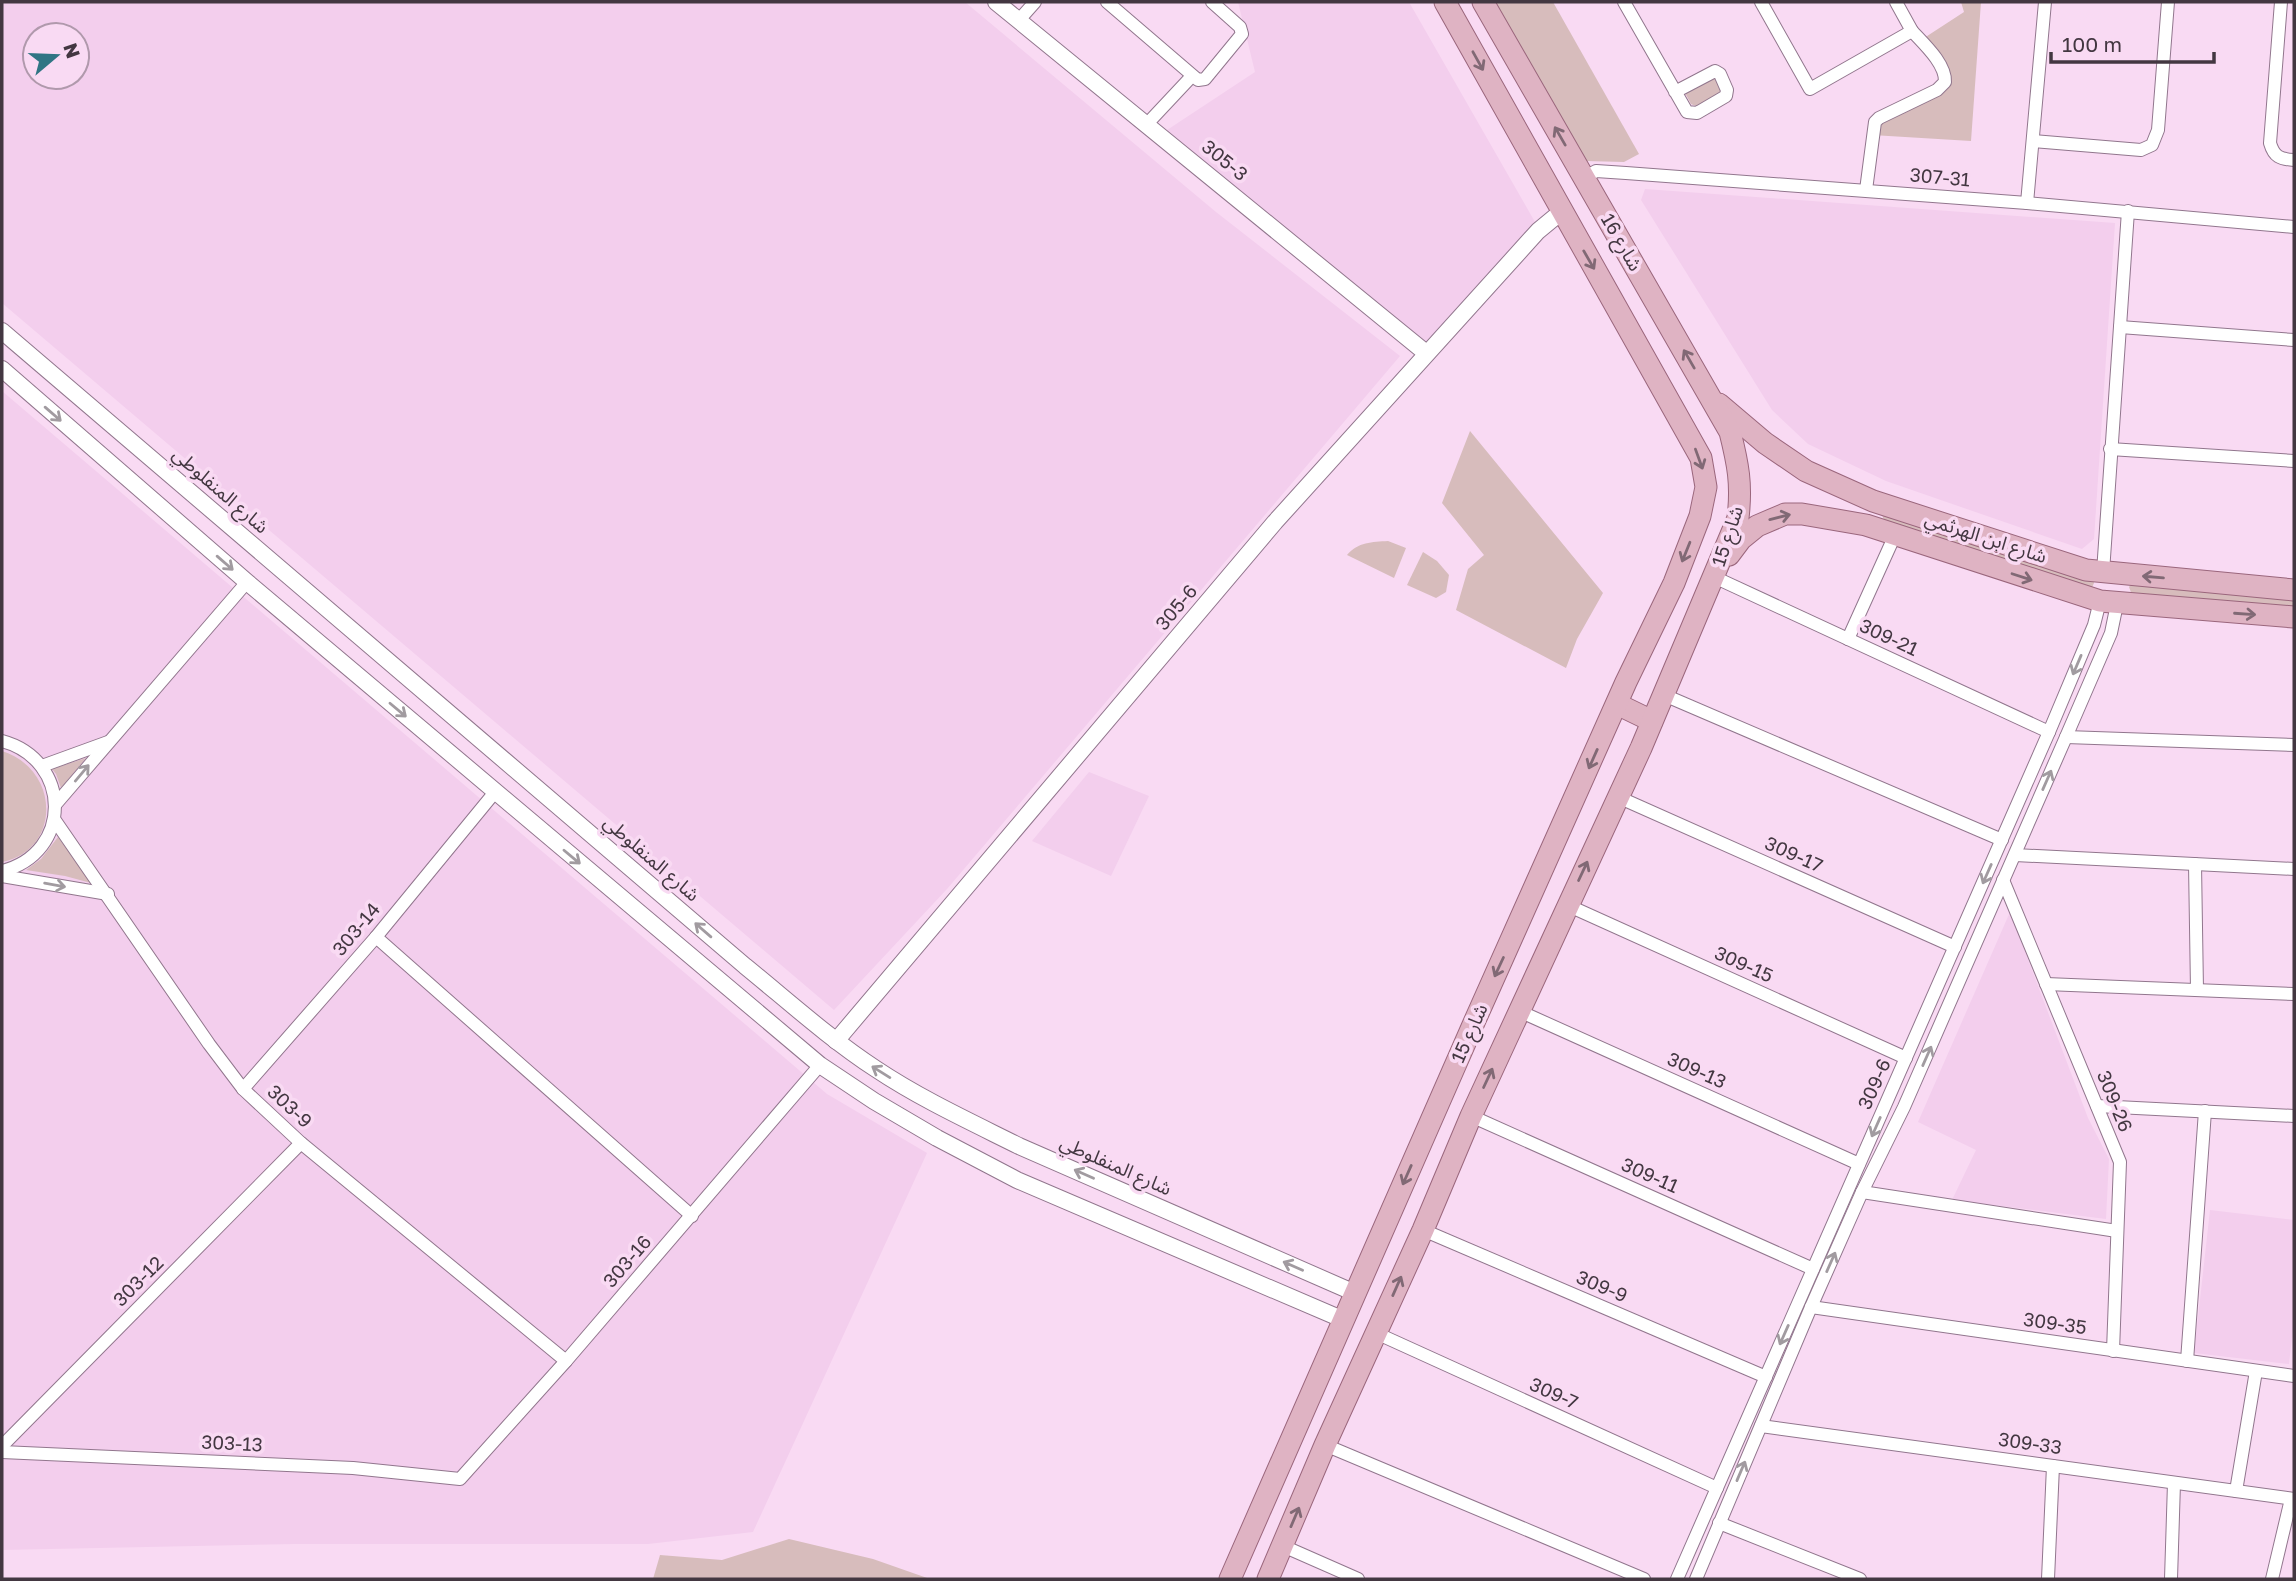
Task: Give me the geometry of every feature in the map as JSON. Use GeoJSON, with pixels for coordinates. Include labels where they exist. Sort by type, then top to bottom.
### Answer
{"type":"FeatureCollection","features":[{"type":"Feature","properties":{"kind":"main road","name":"شارع 16"},"geometry":{"type":"LineString","coordinates":[[1445,2],[1701,458],[1706,487]]}},
{"type":"Feature","properties":{"kind":"main road","name":"شارع 16"},"geometry":{"type":"LineString","coordinates":[[1483,2],[1730,432],[1741,490]]}},
{"type":"Feature","properties":{"kind":"main road"},"geometry":{"type":"LineString","coordinates":[[1516,128],[1546,110]]}},
{"type":"Feature","properties":{"kind":"main road","name":"شارع ابن الهرثمي"},"geometry":{"type":"LineString","coordinates":[[1710,396],[1765,443],[1806,471],[1873,501],[2086,570],[2294,590]]}},
{"type":"Feature","properties":{"kind":"main road","name":"شارع 15"},"geometry":{"type":"LineString","coordinates":[[1230,1579],[1616,704],[1674,583],[1700,516],[1706,487]]}},
{"type":"Feature","properties":{"kind":"main road","name":"شارع 15"},"geometry":{"type":"LineString","coordinates":[[1268,1579],[1471,1116],[1664,695],[1738,517],[1741,490]]}},
{"type":"Feature","properties":{"kind":"main road"},"geometry":{"type":"LineString","coordinates":[[1866,525],[1873,501]]}},
{"type":"Feature","properties":{"kind":"main road","name":"شارع ابن الهرثمي"},"geometry":{"type":"LineString","coordinates":[[1714,577],[1741,538],[1757,526],[1784,514],[1802,514],[1866,525],[2109,603],[2294,617]]}},
{"type":"Feature","properties":{"kind":"main road"},"geometry":{"type":"LineString","coordinates":[[1974,561],[1983,536]]}},
{"type":"Feature","properties":{"kind":"main road"},"geometry":{"type":"LineString","coordinates":[[2109,603],[2112,573]]}},
{"type":"Feature","properties":{"kind":"main road"},"geometry":{"type":"LineString","coordinates":[[1616,704],[1652,721]]}},
{"type":"Feature","properties":{"kind":"street","name":"305-3"},"geometry":{"type":"LineString","coordinates":[[996,2],[1426,353]]}},
{"type":"Feature","properties":{"kind":"street"},"geometry":{"type":"LineString","coordinates":[[1019,20],[1035,2]]}},
{"type":"Feature","properties":{"kind":"street"},"geometry":{"type":"LineString","coordinates":[[1107,2],[1198,80],[1205,79],[1242,36],[1240,27],[1212,2]]}},
{"type":"Feature","properties":{"kind":"street"},"geometry":{"type":"LineString","coordinates":[[1624,2],[1675,92]]}},
{"type":"Feature","properties":{"kind":"street"},"geometry":{"type":"LineString","coordinates":[[1761,2],[1811,89],[1912,31]]}},
{"type":"Feature","properties":{"kind":"street"},"geometry":{"type":"LineString","coordinates":[[1866,190],[1875,122],[1937,90],[1945,82],[1945,74],[1923,41],[1912,31],[1896,2]]}},
{"type":"Feature","properties":{"kind":"street"},"geometry":{"type":"LineString","coordinates":[[2027,203],[2045,2]]}},
{"type":"Feature","properties":{"kind":"street"},"geometry":{"type":"LineString","coordinates":[[2033,141],[2141,150],[2152,145],[2158,130],[2168,2]]}},
{"type":"Feature","properties":{"kind":"street"},"geometry":{"type":"LineString","coordinates":[[2281,2],[2270,143],[2272,150],[2281,159],[2294,160]]}},
{"type":"Feature","properties":{"kind":"street"},"geometry":{"type":"LineString","coordinates":[[1147,124],[1192,76]]}},
{"type":"Feature","properties":{"kind":"street","name":"307-31"},"geometry":{"type":"LineString","coordinates":[[1584,178],[1596,171],[1866,190],[2294,227]]}},
{"type":"Feature","properties":{"kind":"street"},"geometry":{"type":"LineString","coordinates":[[2112,573],[2110,449],[2127,211]]}},
{"type":"Feature","properties":{"kind":"street","name":"305-6"},"geometry":{"type":"LineString","coordinates":[[836,1041],[1275,522],[1536,233],[1561,212]]}},
{"type":"Feature","properties":{"kind":"street"},"geometry":{"type":"LineString","coordinates":[[2120,327],[2294,340]]}},
{"type":"Feature","properties":{"kind":"street","name":"شارع المنفلوطي"},"geometry":{"type":"LineString","coordinates":[[2,331],[836,1041],[877,1070],[965,1120],[1355,1293]]}},
{"type":"Feature","properties":{"kind":"street"},"geometry":{"type":"LineString","coordinates":[[25,389],[44,367]]}},
{"type":"Feature","properties":{"kind":"street"},"geometry":{"type":"LineString","coordinates":[[2,369],[247,582],[820,1065],[874,1101],[1017,1180],[1344,1320]]}},
{"type":"Feature","properties":{"kind":"street"},"geometry":{"type":"LineString","coordinates":[[2110,449],[2294,461]]}},
{"type":"Feature","properties":{"kind":"street"},"geometry":{"type":"LineString","coordinates":[[187,530],[208,507]]}},
{"type":"Feature","properties":{"kind":"street"},"geometry":{"type":"LineString","coordinates":[[1848,639],[1895,535]]}},
{"type":"Feature","properties":{"kind":"street","name":"309-21"},"geometry":{"type":"LineString","coordinates":[[1714,577],[2049,732]]}},
{"type":"Feature","properties":{"kind":"street"},"geometry":{"type":"LineString","coordinates":[[55,805],[247,582]]}},
{"type":"Feature","properties":{"kind":"street","name":"309-6"},"geometry":{"type":"LineString","coordinates":[[1677,1579],[2094,625],[2109,603]]}},
{"type":"Feature","properties":{"kind":"street","name":"309-6"},"geometry":{"type":"LineString","coordinates":[[1696,1579],[1811,1307],[1862,1192],[1904,1107],[2111,633],[2109,603]]}},
{"type":"Feature","properties":{"kind":"street"},"geometry":{"type":"LineString","coordinates":[[1664,695],[2002,840]]}},
{"type":"Feature","properties":{"kind":"street"},"geometry":{"type":"LineString","coordinates":[[2066,737],[2294,745]]}},
{"type":"Feature","properties":{"kind":"street"},"geometry":{"type":"LineString","coordinates":[[2,874],[37,853],[48,837],[55,805],[52,784],[42,766],[25,750],[3,740]]}},
{"type":"Feature","properties":{"kind":"street"},"geometry":{"type":"LineString","coordinates":[[42,766],[108,741]]}},
{"type":"Feature","properties":{"kind":"street"},"geometry":{"type":"LineString","coordinates":[[495,792],[514,768]]}},
{"type":"Feature","properties":{"kind":"street","name":"303-14"},"geometry":{"type":"LineString","coordinates":[[243,1089],[376,937],[495,792]]}},
{"type":"Feature","properties":{"kind":"street","name":"309-17"},"geometry":{"type":"LineString","coordinates":[[1618,797],[1955,947]]}},
{"type":"Feature","properties":{"kind":"street"},"geometry":{"type":"LineString","coordinates":[[2019,800],[2036,807]]}},
{"type":"Feature","properties":{"kind":"street","name":"303-9"},"geometry":{"type":"LineString","coordinates":[[54,819],[243,1089],[301,1143],[566,1361]]}},
{"type":"Feature","properties":{"kind":"street"},"geometry":{"type":"LineString","coordinates":[[2015,855],[2294,869]]}},
{"type":"Feature","properties":{"kind":"street"},"geometry":{"type":"LineString","coordinates":[[2195,864],[2197,990]]}},
{"type":"Feature","properties":{"kind":"street"},"geometry":{"type":"LineString","coordinates":[[2,874],[108,894]]}},
{"type":"Feature","properties":{"kind":"street","name":"309-26"},"geometry":{"type":"LineString","coordinates":[[2003,880],[2120,1162],[2113,1351]]}},
{"type":"Feature","properties":{"kind":"street","name":"309-15"},"geometry":{"type":"LineString","coordinates":[[1567,905],[1906,1058]]}},
{"type":"Feature","properties":{"kind":"street"},"geometry":{"type":"LineString","coordinates":[[376,937],[692,1216]]}},
{"type":"Feature","properties":{"kind":"street"},"geometry":{"type":"LineString","coordinates":[[727,987],[745,966]]}},
{"type":"Feature","properties":{"kind":"street"},"geometry":{"type":"LineString","coordinates":[[2046,984],[2294,994]]}},
{"type":"Feature","properties":{"kind":"street","name":"309-13"},"geometry":{"type":"LineString","coordinates":[[1519,1011],[1859,1164]]}},
{"type":"Feature","properties":{"kind":"street","name":"303-16"},"geometry":{"type":"LineString","coordinates":[[460,1479],[566,1361],[820,1065]]}},
{"type":"Feature","properties":{"kind":"street"},"geometry":{"type":"LineString","coordinates":[[1888,1099],[1904,1107]]}},
{"type":"Feature","properties":{"kind":"street"},"geometry":{"type":"LineString","coordinates":[[2097,1106],[2294,1116]]}},
{"type":"Feature","properties":{"kind":"street"},"geometry":{"type":"LineString","coordinates":[[926,1131],[940,1123],[942,1107]]}},
{"type":"Feature","properties":{"kind":"street"},"geometry":{"type":"LineString","coordinates":[[2187,1361],[2205,1111]]}},
{"type":"Feature","properties":{"kind":"street","name":"309-11"},"geometry":{"type":"LineString","coordinates":[[1471,1116],[1813,1269]]}},
{"type":"Feature","properties":{"kind":"street"},"geometry":{"type":"LineString","coordinates":[[953,1146],[953,1130],[965,1120]]}},
{"type":"Feature","properties":{"kind":"street","name":"303-12"},"geometry":{"type":"LineString","coordinates":[[2,1446],[301,1143]]}},
{"type":"Feature","properties":{"kind":"street"},"geometry":{"type":"LineString","coordinates":[[1862,1192],[2117,1231]]}},
{"type":"Feature","properties":{"kind":"street"},"geometry":{"type":"LineString","coordinates":[[1178,1249],[1190,1221]]}},
{"type":"Feature","properties":{"kind":"street","name":"309-9"},"geometry":{"type":"LineString","coordinates":[[1423,1230],[1766,1377]]}},
{"type":"Feature","properties":{"kind":"street","name":"309-35"},"geometry":{"type":"LineString","coordinates":[[1811,1307],[2294,1376]]}},
{"type":"Feature","properties":{"kind":"street","name":"309-7"},"geometry":{"type":"LineString","coordinates":[[1376,1333],[1717,1488]]}},
{"type":"Feature","properties":{"kind":"street"},"geometry":{"type":"LineString","coordinates":[[2236,1491],[2256,1371]]}},
{"type":"Feature","properties":{"kind":"street","name":"309-33"},"geometry":{"type":"LineString","coordinates":[[1761,1426],[2293,1499]]}},
{"type":"Feature","properties":{"kind":"street"},"geometry":{"type":"LineString","coordinates":[[1325,1445],[1644,1579]]}},
{"type":"Feature","properties":{"kind":"street","name":"303-13"},"geometry":{"type":"LineString","coordinates":[[2,1452],[353,1468],[460,1479]]}},
{"type":"Feature","properties":{"kind":"street"},"geometry":{"type":"LineString","coordinates":[[2048,1579],[2053,1466]]}},
{"type":"Feature","properties":{"kind":"street"},"geometry":{"type":"LineString","coordinates":[[2171,1579],[2174,1483]]}},
{"type":"Feature","properties":{"kind":"street"},"geometry":{"type":"LineString","coordinates":[[2272,1579],[2293,1499]]}},
{"type":"Feature","properties":{"kind":"street"},"geometry":{"type":"LineString","coordinates":[[1709,1506],[1721,1517],[1860,1579]]}},
{"type":"Feature","properties":{"kind":"street"},"geometry":{"type":"LineString","coordinates":[[1283,1546],[1358,1579]]}},
{"type":"Feature","properties":{"kind":"shaded area"},"geometry":{"type":"Polygon","coordinates":[[[2,2],[965,2],[1216,212],[1400,356],[947,889],[834,1010],[2,303],[2,2]]]}},
{"type":"Feature","properties":{"kind":"shaded area"},"geometry":{"type":"Polygon","coordinates":[[[1238,2],[1409,2],[1539,229],[1426,353],[1161,134],[1255,72],[1238,2]]]}},
{"type":"Feature","properties":{"kind":"shaded area"},"geometry":{"type":"Polygon","coordinates":[[[1494,2],[1553,2],[1639,154],[1624,162],[1585,161],[1494,2]]]}},
{"type":"Feature","properties":{"kind":"shaded area"},"geometry":{"type":"Polygon","coordinates":[[[1961,2],[1981,2],[1971,141],[1872,135],[1873,129],[1945,83],[1921,40],[1964,12],[1961,2]]]}},
{"type":"Feature","properties":{"kind":"shaded area"},"geometry":{"type":"Polygon","coordinates":[[[1715,76],[1723,91],[1698,107],[1691,104],[1685,93],[1715,76]]]}},
{"type":"Feature","properties":{"kind":"shaded area"},"geometry":{"type":"Polygon","coordinates":[[[1645,189],[2115,223],[2094,539],[2082,549],[1886,481],[1808,444],[1772,410],[1641,200],[1645,189]]]}},
{"type":"Feature","properties":{"kind":"shaded area"},"geometry":{"type":"Polygon","coordinates":[[[2,391],[827,1094],[927,1153],[753,1532],[648,1544],[295,1544],[2,1550],[2,391]]]}},
{"type":"Feature","properties":{"kind":"shaded area"},"geometry":{"type":"Polygon","coordinates":[[[1470,431],[1603,593],[1577,639],[1566,668],[1456,610],[1468,569],[1484,555],[1442,503],[1470,431]]]}},
{"type":"Feature","properties":{"kind":"shaded area"},"geometry":{"type":"Polygon","coordinates":[[[1886,513],[2093,579],[2094,583],[2091,590],[1884,520],[1882,515],[1886,513]]]}},
{"type":"Feature","properties":{"kind":"shaded area"},"geometry":{"type":"Polygon","coordinates":[[[1388,541],[1406,548],[1394,578],[1347,555],[1361,545],[1388,541]]]}},
{"type":"Feature","properties":{"kind":"shaded area"},"geometry":{"type":"Polygon","coordinates":[[[1423,552],[1437,561],[1449,575],[1446,592],[1436,598],[1407,585],[1423,552]]]}},
{"type":"Feature","properties":{"kind":"shaded area"},"geometry":{"type":"Polygon","coordinates":[[[2131,584],[2294,600],[2294,609],[2132,595],[2129,587],[2131,584]]]}},
{"type":"Feature","properties":{"kind":"shaded area"},"geometry":{"type":"Polygon","coordinates":[[[2,751],[21,761],[35,775],[43,791],[46,809],[43,827],[35,842],[21,855],[2,862],[2,751]]]}},
{"type":"Feature","properties":{"kind":"shaded area"},"geometry":{"type":"Polygon","coordinates":[[[86,758],[61,788],[52,769],[86,758]]]}},
{"type":"Feature","properties":{"kind":"shaded area"},"geometry":{"type":"Polygon","coordinates":[[[1089,772],[1149,796],[1111,876],[1032,841],[1089,772]]]}},
{"type":"Feature","properties":{"kind":"shaded area"},"geometry":{"type":"Polygon","coordinates":[[[58,837],[91,883],[26,870],[41,859],[58,837]]]}},
{"type":"Feature","properties":{"kind":"shaded area"},"geometry":{"type":"Polygon","coordinates":[[[2010,912],[2088,1118],[2109,1159],[2106,1219],[1952,1200],[1976,1150],[1918,1122],[2010,912]]]}},
{"type":"Feature","properties":{"kind":"shaded area"},"geometry":{"type":"Polygon","coordinates":[[[2210,1210],[2294,1220],[2294,1320],[2289,1364],[2194,1353],[2210,1210]]]}},
{"type":"Feature","properties":{"kind":"shaded area"},"geometry":{"type":"Polygon","coordinates":[[[789,1539],[873,1559],[930,1579],[653,1579],[660,1555],[722,1560],[789,1539]]]}}]}
